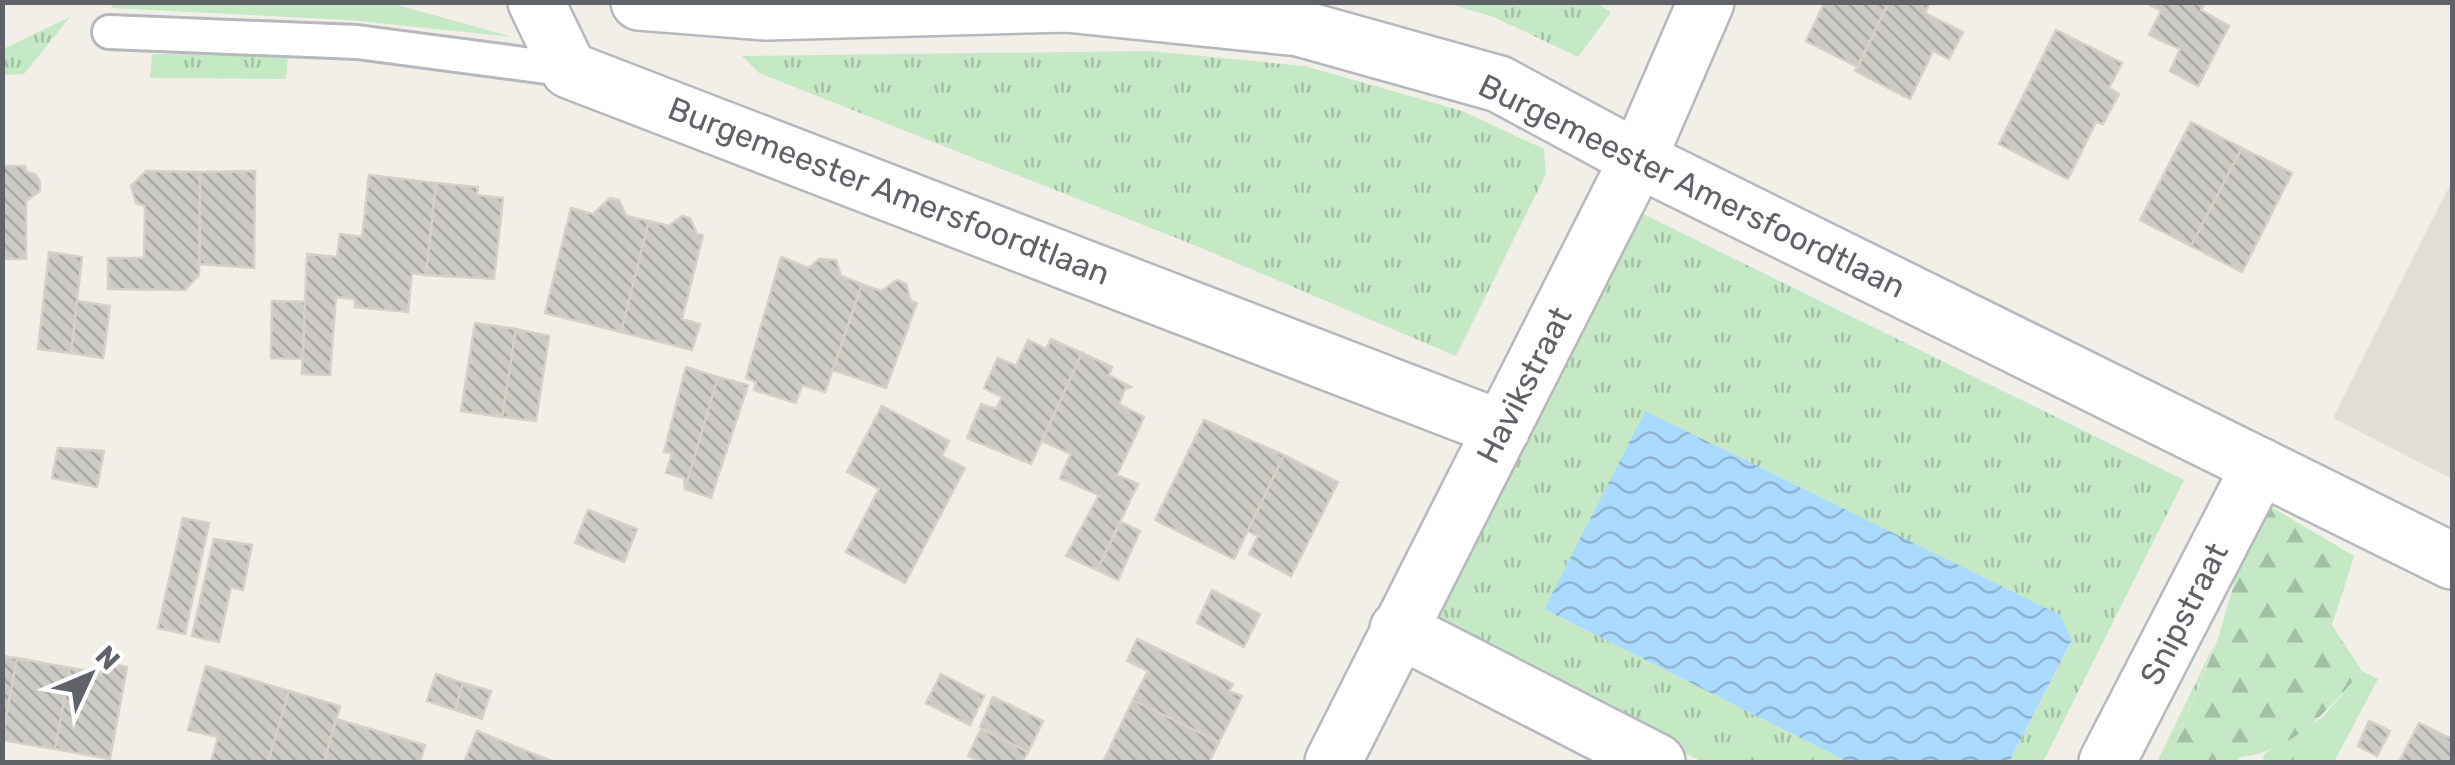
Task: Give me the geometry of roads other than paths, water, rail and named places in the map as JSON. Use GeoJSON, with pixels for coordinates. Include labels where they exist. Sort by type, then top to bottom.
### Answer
{"type":"FeatureCollection","features":[{"type":"Feature","properties":{"kind":"street"},"geometry":{"type":"LineString","coordinates":[[536,2],[569,70]]}},
{"type":"Feature","properties":{"kind":"street","name":"Burgemeester Amersfoordtlaan"},"geometry":{"type":"LineString","coordinates":[[639,2],[766,12],[1066,4],[1299,28],[1500,84],[1638,159],[2452,561]]}},
{"type":"Feature","properties":{"kind":"street","name":"Havikstraat"},"geometry":{"type":"LineString","coordinates":[[1332,762],[1638,159],[1706,2]]}},
{"type":"Feature","properties":{"kind":"street","name":"Burgemeester Amersfoordtlaan"},"geometry":{"type":"LineString","coordinates":[[569,70],[1502,429]]}},
{"type":"Feature","properties":{"kind":"street","name":"Snipstraat"},"geometry":{"type":"LineString","coordinates":[[2108,762],[2260,466]]}},
{"type":"Feature","properties":{"kind":"street"},"geometry":{"type":"LineString","coordinates":[[1398,629],[1657,762]]}},
{"type":"Feature","properties":{"kind":"lane"},"geometry":{"type":"LineString","coordinates":[[108,32],[357,42],[569,70]]}},
{"type":"Feature","properties":{"kind":"water"},"geometry":{"type":"Polygon","coordinates":[[[1645,411],[2060,615],[2072,640],[2009,762],[1848,762],[1544,609],[1645,411]]]}}]}
